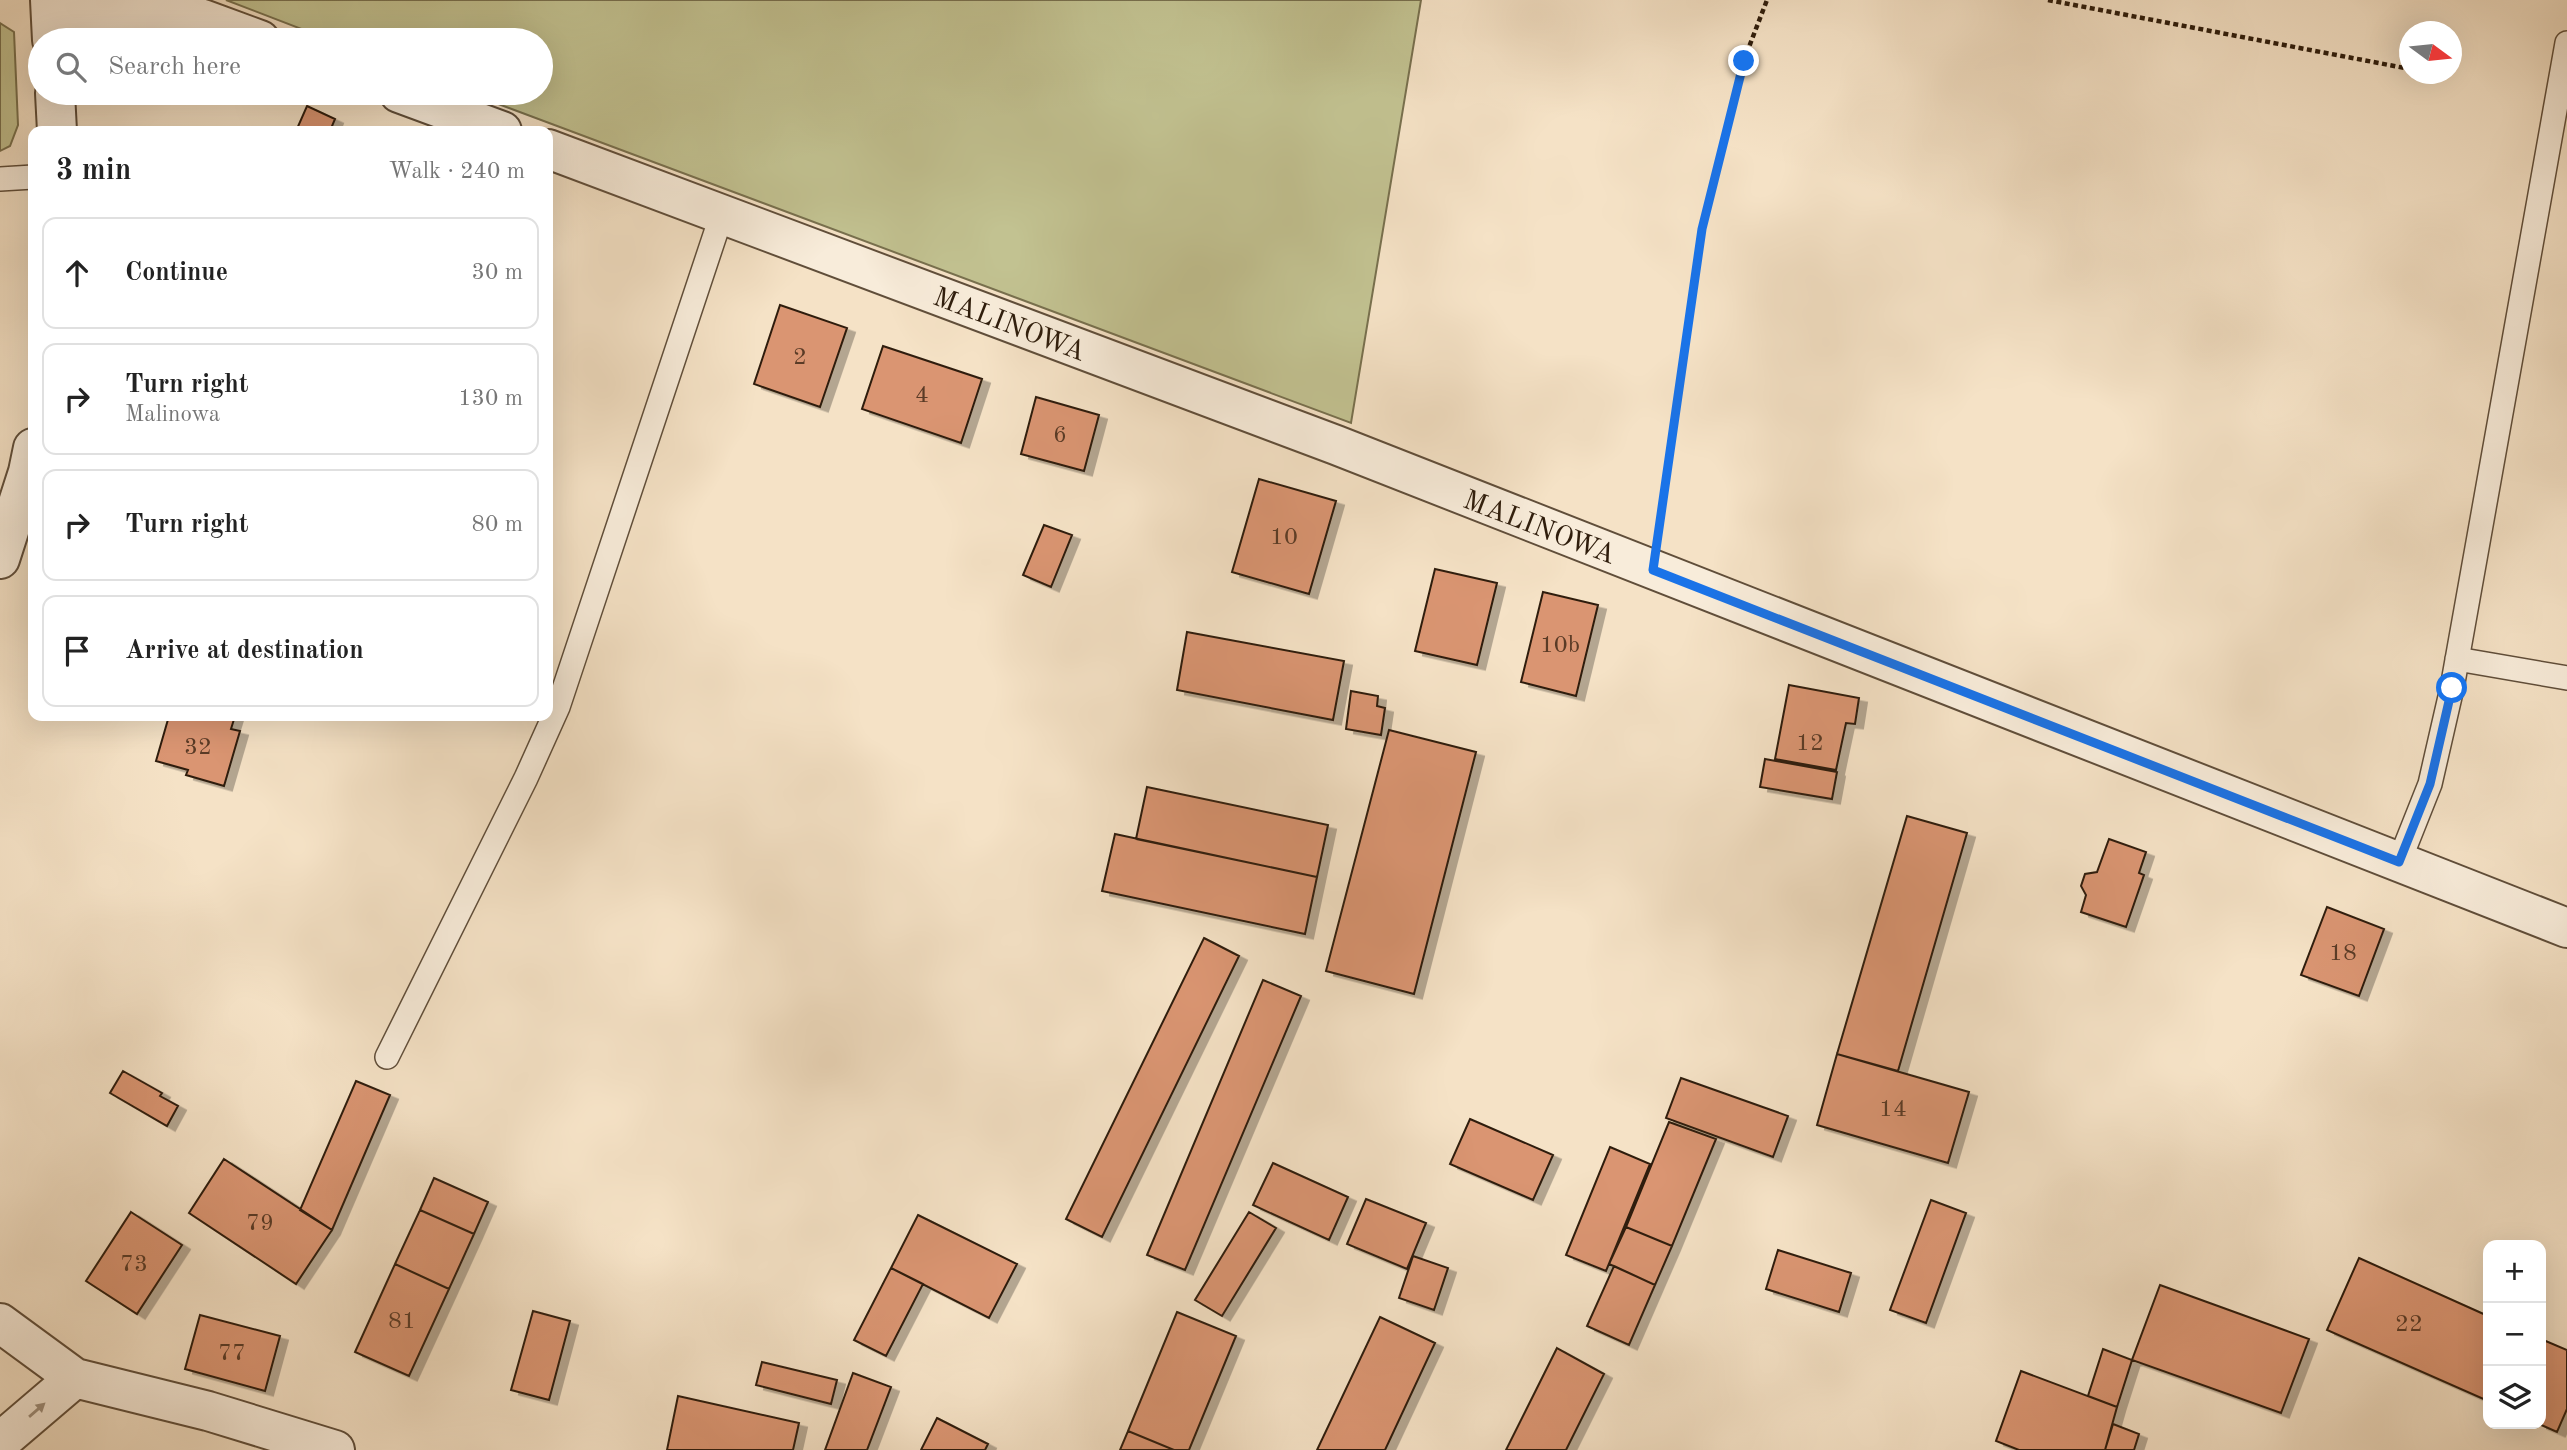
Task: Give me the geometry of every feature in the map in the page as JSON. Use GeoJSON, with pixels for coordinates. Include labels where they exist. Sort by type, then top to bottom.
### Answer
{"type":"FeatureCollection","features":[{"type":"Feature","properties":{"kind":"street"},"geometry":{"type":"LineString","coordinates":[[51,18],[170,10],[227,28]]}},
{"type":"Feature","properties":{"kind":"street"},"geometry":{"type":"LineString","coordinates":[[56,105],[57,126]]}},
{"type":"Feature","properties":{"kind":"street"},"geometry":{"type":"LineString","coordinates":[[432,105],[488,126]]}},
{"type":"Feature","properties":{"kind":"street","name":"MALINOWA"},"geometry":{"type":"LineString","coordinates":[[553,151],[1324,441],[2567,928]]}},
{"type":"Feature","properties":{"kind":"street"},"geometry":{"type":"LineString","coordinates":[[0,559],[28,472]]}},
{"type":"Feature","properties":{"kind":"street"},"geometry":{"type":"LineString","coordinates":[[0,1324],[75,1378],[208,1411],[335,1450]]}},
{"type":"Feature","properties":{"kind":"street"},"geometry":{"type":"LineString","coordinates":[[0,1442],[75,1378]]}},
{"type":"Feature","properties":{"kind":"lane"},"geometry":{"type":"LineString","coordinates":[[2399,862],[2430,784],[2457,659],[2567,43]]}},
{"type":"Feature","properties":{"kind":"lane"},"geometry":{"type":"LineString","coordinates":[[0,178],[28,177]]}},
{"type":"Feature","properties":{"kind":"lane"},"geometry":{"type":"LineString","coordinates":[[553,718],[722,214]]}},
{"type":"Feature","properties":{"kind":"lane"},"geometry":{"type":"LineString","coordinates":[[2457,659],[2567,678]]}},
{"type":"Feature","properties":{"kind":"lane"},"geometry":{"type":"LineString","coordinates":[[387,1057],[552,721]]}},
{"type":"Feature","properties":{"kind":"path"},"geometry":{"type":"LineString","coordinates":[[1653,570],[1702,229],[1744,61],[1767,0]]}},
{"type":"Feature","properties":{"kind":"path"},"geometry":{"type":"LineString","coordinates":[[2048,0],[2399,67]]}},
{"type":"Feature","properties":{"kind":"green space"},"geometry":{"type":"Polygon","coordinates":[[[226,0],[1421,0],[1351,423],[501,105],[553,105],[553,28],[299,28],[226,0]]]}},
{"type":"Feature","properties":{"kind":"green space"},"geometry":{"type":"Polygon","coordinates":[[[0,23],[14,32],[18,125],[10,146],[0,151],[0,23]]]}},
{"type":"Feature","properties":{"kind":"building"},"geometry":{"type":"Polygon","coordinates":[[[307,106],[335,119],[332,126],[298,126],[307,106]]]}},
{"type":"Feature","properties":{"kind":"building"},"geometry":{"type":"Polygon","coordinates":[[[780,305],[847,328],[820,407],[754,384],[780,305]]]}},
{"type":"Feature","properties":{"kind":"building"},"geometry":{"type":"Polygon","coordinates":[[[883,346],[982,379],[961,443],[862,409],[883,346]]]}},
{"type":"Feature","properties":{"kind":"building"},"geometry":{"type":"Polygon","coordinates":[[[1036,397],[1099,415],[1084,471],[1021,454],[1036,397]]]}},
{"type":"Feature","properties":{"kind":"building"},"geometry":{"type":"Polygon","coordinates":[[[1259,479],[1336,501],[1309,594],[1232,572],[1259,479]]]}},
{"type":"Feature","properties":{"kind":"building"},"geometry":{"type":"Polygon","coordinates":[[[1044,525],[1072,535],[1051,587],[1023,575],[1044,525]]]}},
{"type":"Feature","properties":{"kind":"building"},"geometry":{"type":"Polygon","coordinates":[[[1435,569],[1497,583],[1477,665],[1415,651],[1435,569]]]}},
{"type":"Feature","properties":{"kind":"building"},"geometry":{"type":"Polygon","coordinates":[[[1543,592],[1598,605],[1576,696],[1521,682],[1543,592]]]}},
{"type":"Feature","properties":{"kind":"building"},"geometry":{"type":"Polygon","coordinates":[[[1187,632],[1344,661],[1333,720],[1177,690],[1187,632]]]}},
{"type":"Feature","properties":{"kind":"building"},"geometry":{"type":"Polygon","coordinates":[[[1789,685],[1859,698],[1855,724],[1846,723],[1836,770],[1775,759],[1789,685]]]}},
{"type":"Feature","properties":{"kind":"building"},"geometry":{"type":"Polygon","coordinates":[[[1351,691],[1378,696],[1377,706],[1385,708],[1381,735],[1346,729],[1351,691]]]}},
{"type":"Feature","properties":{"kind":"building"},"geometry":{"type":"Polygon","coordinates":[[[168,721],[233,721],[231,729],[240,731],[224,786],[186,775],[188,770],[156,761],[168,721]]]}},
{"type":"Feature","properties":{"kind":"building"},"geometry":{"type":"Polygon","coordinates":[[[1389,730],[1476,752],[1414,994],[1326,971],[1389,730]]]}},
{"type":"Feature","properties":{"kind":"building"},"geometry":{"type":"Polygon","coordinates":[[[1765,759],[1837,772],[1832,799],[1760,787],[1765,759]]]}},
{"type":"Feature","properties":{"kind":"building"},"geometry":{"type":"Polygon","coordinates":[[[1147,787],[1328,825],[1317,877],[1136,839],[1147,787]]]}},
{"type":"Feature","properties":{"kind":"building"},"geometry":{"type":"Polygon","coordinates":[[[1907,816],[1967,833],[1898,1071],[1837,1054],[1907,816]]]}},
{"type":"Feature","properties":{"kind":"building"},"geometry":{"type":"Polygon","coordinates":[[[1115,834],[1317,877],[1305,934],[1102,891],[1115,834]]]}},
{"type":"Feature","properties":{"kind":"building"},"geometry":{"type":"Polygon","coordinates":[[[2109,839],[2146,852],[2139,873],[2144,875],[2126,927],[2081,912],[2086,895],[2081,886],[2085,874],[2097,872],[2109,839]]]}},
{"type":"Feature","properties":{"kind":"building"},"geometry":{"type":"Polygon","coordinates":[[[2327,907],[2384,929],[2359,996],[2301,975],[2327,907]]]}},
{"type":"Feature","properties":{"kind":"building"},"geometry":{"type":"Polygon","coordinates":[[[1204,938],[1239,956],[1102,1237],[1066,1219],[1204,938]]]}},
{"type":"Feature","properties":{"kind":"building"},"geometry":{"type":"Polygon","coordinates":[[[1263,980],[1301,996],[1185,1270],[1147,1255],[1263,980]]]}},
{"type":"Feature","properties":{"kind":"building"},"geometry":{"type":"Polygon","coordinates":[[[1837,1054],[1969,1092],[1948,1163],[1817,1125],[1837,1054]]]}},
{"type":"Feature","properties":{"kind":"building"},"geometry":{"type":"Polygon","coordinates":[[[123,1071],[162,1093],[160,1096],[178,1106],[167,1126],[110,1093],[123,1071]]]}},
{"type":"Feature","properties":{"kind":"building"},"geometry":{"type":"Polygon","coordinates":[[[1681,1078],[1788,1116],[1773,1157],[1666,1118],[1681,1078]]]}},
{"type":"Feature","properties":{"kind":"building"},"geometry":{"type":"Polygon","coordinates":[[[356,1081],[390,1095],[332,1230],[300,1210],[356,1081]]]}},
{"type":"Feature","properties":{"kind":"building"},"geometry":{"type":"Polygon","coordinates":[[[1470,1119],[1553,1155],[1533,1200],[1450,1164],[1470,1119]]]}},
{"type":"Feature","properties":{"kind":"building"},"geometry":{"type":"Polygon","coordinates":[[[1669,1122],[1716,1139],[1672,1246],[1626,1227],[1669,1122]]]}},
{"type":"Feature","properties":{"kind":"building"},"geometry":{"type":"Polygon","coordinates":[[[1610,1147],[1650,1164],[1606,1271],[1566,1255],[1610,1147]]]}},
{"type":"Feature","properties":{"kind":"building"},"geometry":{"type":"Polygon","coordinates":[[[224,1159],[332,1230],[296,1284],[189,1213],[224,1159]]]}},
{"type":"Feature","properties":{"kind":"building"},"geometry":{"type":"Polygon","coordinates":[[[1273,1163],[1348,1197],[1329,1240],[1253,1205],[1273,1163]]]}},
{"type":"Feature","properties":{"kind":"building"},"geometry":{"type":"Polygon","coordinates":[[[434,1178],[488,1202],[474,1234],[420,1210],[434,1178]]]}},
{"type":"Feature","properties":{"kind":"building"},"geometry":{"type":"Polygon","coordinates":[[[1366,1199],[1426,1223],[1407,1269],[1347,1244],[1366,1199]]]}},
{"type":"Feature","properties":{"kind":"building"},"geometry":{"type":"Polygon","coordinates":[[[1931,1200],[1966,1213],[1926,1323],[1890,1310],[1931,1200]]]}},
{"type":"Feature","properties":{"kind":"building"},"geometry":{"type":"Polygon","coordinates":[[[420,1210],[474,1234],[449,1289],[395,1264],[420,1210]]]}},
{"type":"Feature","properties":{"kind":"building"},"geometry":{"type":"Polygon","coordinates":[[[131,1212],[182,1245],[137,1314],[86,1281],[131,1212]]]}},
{"type":"Feature","properties":{"kind":"building"},"geometry":{"type":"Polygon","coordinates":[[[1249,1212],[1276,1228],[1222,1316],[1195,1300],[1249,1212]]]}},
{"type":"Feature","properties":{"kind":"building"},"geometry":{"type":"Polygon","coordinates":[[[918,1215],[1017,1264],[989,1318],[891,1268],[918,1215]]]}},
{"type":"Feature","properties":{"kind":"building"},"geometry":{"type":"Polygon","coordinates":[[[1626,1227],[1672,1246],[1655,1285],[1609,1264],[1626,1227]]]}},
{"type":"Feature","properties":{"kind":"building"},"geometry":{"type":"Polygon","coordinates":[[[1778,1250],[1851,1273],[1839,1312],[1766,1289],[1778,1250]]]}},
{"type":"Feature","properties":{"kind":"building"},"geometry":{"type":"Polygon","coordinates":[[[1413,1256],[1448,1268],[1434,1310],[1399,1298],[1413,1256]]]}},
{"type":"Feature","properties":{"kind":"building"},"geometry":{"type":"Polygon","coordinates":[[[2359,1258],[2483,1314],[2483,1399],[2327,1330],[2359,1258]]]}},
{"type":"Feature","properties":{"kind":"building"},"geometry":{"type":"Polygon","coordinates":[[[395,1264],[449,1289],[409,1376],[355,1352],[395,1264]]]}},
{"type":"Feature","properties":{"kind":"building"},"geometry":{"type":"Polygon","coordinates":[[[1614,1266],[1655,1285],[1629,1345],[1587,1326],[1614,1266]]]}},
{"type":"Feature","properties":{"kind":"building"},"geometry":{"type":"Polygon","coordinates":[[[891,1268],[923,1284],[886,1356],[854,1340],[891,1268]]]}},
{"type":"Feature","properties":{"kind":"building"},"geometry":{"type":"Polygon","coordinates":[[[2160,1285],[2309,1339],[2281,1413],[2132,1360],[2160,1285]]]}},
{"type":"Feature","properties":{"kind":"building"},"geometry":{"type":"Polygon","coordinates":[[[533,1311],[570,1321],[549,1400],[511,1390],[533,1311]]]}},
{"type":"Feature","properties":{"kind":"building"},"geometry":{"type":"Polygon","coordinates":[[[1177,1312],[1236,1336],[1189,1450],[1174,1450],[1128,1431],[1177,1312]]]}},
{"type":"Feature","properties":{"kind":"building"},"geometry":{"type":"Polygon","coordinates":[[[200,1315],[280,1336],[265,1391],[185,1369],[200,1315]]]}},
{"type":"Feature","properties":{"kind":"building"},"geometry":{"type":"Polygon","coordinates":[[[1380,1317],[1435,1343],[1385,1450],[1317,1450],[1380,1317]]]}},
{"type":"Feature","properties":{"kind":"building"},"geometry":{"type":"Polygon","coordinates":[[[2546,1341],[2567,1350],[2567,1409],[2557,1432],[2546,1427],[2546,1341]]]}},
{"type":"Feature","properties":{"kind":"building"},"geometry":{"type":"Polygon","coordinates":[[[1557,1348],[1604,1374],[1566,1450],[1506,1450],[1557,1348]]]}},
{"type":"Feature","properties":{"kind":"building"},"geometry":{"type":"Polygon","coordinates":[[[2103,1349],[2132,1360],[2117,1407],[2088,1396],[2103,1349]]]}},
{"type":"Feature","properties":{"kind":"building"},"geometry":{"type":"Polygon","coordinates":[[[762,1362],[837,1380],[831,1404],[756,1385],[762,1362]]]}},
{"type":"Feature","properties":{"kind":"building"},"geometry":{"type":"Polygon","coordinates":[[[2021,1371],[2117,1407],[2105,1450],[2019,1450],[1996,1441],[2021,1371]]]}},
{"type":"Feature","properties":{"kind":"building"},"geometry":{"type":"Polygon","coordinates":[[[853,1373],[891,1387],[867,1450],[825,1450],[853,1373]]]}},
{"type":"Feature","properties":{"kind":"building"},"geometry":{"type":"Polygon","coordinates":[[[678,1396],[799,1423],[793,1450],[667,1450],[678,1396]]]}},
{"type":"Feature","properties":{"kind":"building"},"geometry":{"type":"Polygon","coordinates":[[[937,1418],[988,1444],[985,1450],[921,1450],[937,1418]]]}},
{"type":"Feature","properties":{"kind":"building"},"geometry":{"type":"Polygon","coordinates":[[[2113,1424],[2139,1434],[2134,1450],[2105,1450],[2113,1424]]]}},
{"type":"Feature","properties":{"kind":"building"},"geometry":{"type":"Polygon","coordinates":[[[1128,1431],[1174,1450],[1120,1450],[1128,1431]]]}},
{"type":"Feature","properties":{"kind":"route"},"geometry":{"type":"LineString","coordinates":[[1744,61],[1702,229],[1653,570],[2399,862],[2430,784],[2452,688]]}}]}
